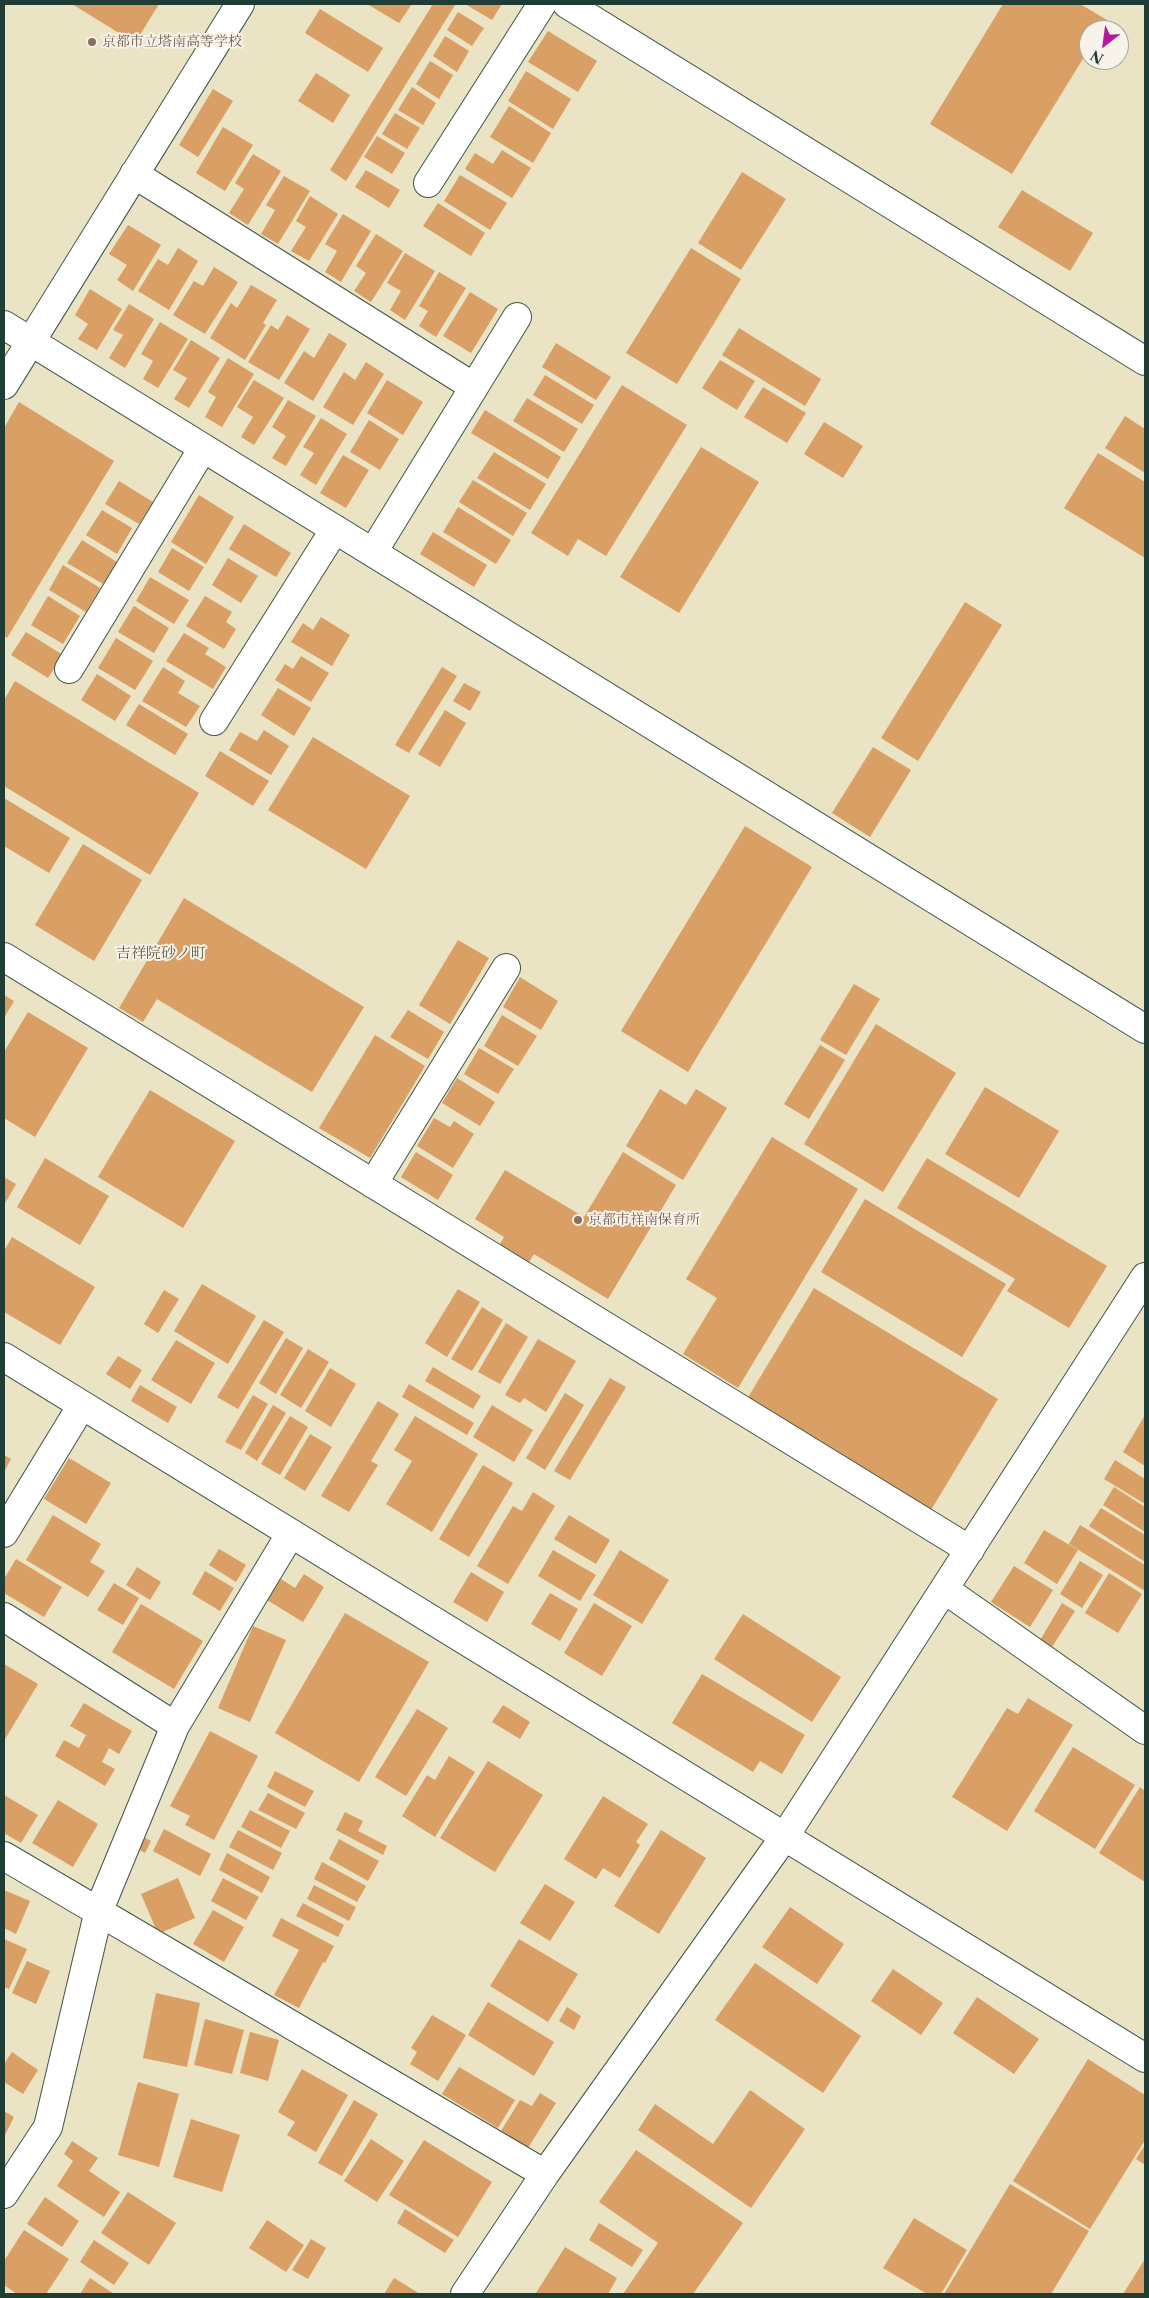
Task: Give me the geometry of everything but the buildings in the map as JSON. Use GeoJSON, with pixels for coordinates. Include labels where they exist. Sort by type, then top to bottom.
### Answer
{"type":"FeatureCollection","features":[{"type":"Feature","properties":{"kind":"street"},"geometry":{"type":"LineString","coordinates":[[4,385],[240,4]]}},
{"type":"Feature","properties":{"kind":"street"},"geometry":{"type":"LineString","coordinates":[[428,183],[542,4]]}},
{"type":"Feature","properties":{"kind":"street"},"geometry":{"type":"LineString","coordinates":[[567,4],[1145,361]]}},
{"type":"Feature","properties":{"kind":"street"},"geometry":{"type":"LineString","coordinates":[[134,174],[474,387]]}},
{"type":"Feature","properties":{"kind":"street"},"geometry":{"type":"LineString","coordinates":[[373,552],[517,317]]}},
{"type":"Feature","properties":{"kind":"street"},"geometry":{"type":"LineString","coordinates":[[4,326],[1145,1029]]}},
{"type":"Feature","properties":{"kind":"street"},"geometry":{"type":"LineString","coordinates":[[69,669],[203,448]]}},
{"type":"Feature","properties":{"kind":"street"},"geometry":{"type":"LineString","coordinates":[[214,721],[336,529]]}},
{"type":"Feature","properties":{"kind":"street"},"geometry":{"type":"LineString","coordinates":[[4,958],[970,1550]]}},
{"type":"Feature","properties":{"kind":"street"},"geometry":{"type":"LineString","coordinates":[[373,1184],[506,968]]}},
{"type":"Feature","properties":{"kind":"street"},"geometry":{"type":"LineString","coordinates":[[464,2294],[544,2174],[785,1836],[1145,1277]]}},
{"type":"Feature","properties":{"kind":"street"},"geometry":{"type":"LineString","coordinates":[[4,1357],[1145,2058]]}},
{"type":"Feature","properties":{"kind":"street"},"geometry":{"type":"LineString","coordinates":[[4,1533],[82,1405]]}},
{"type":"Feature","properties":{"kind":"street"},"geometry":{"type":"LineString","coordinates":[[4,2194],[48,2127],[99,1910],[175,1726],[291,1533]]}},
{"type":"Feature","properties":{"kind":"street"},"geometry":{"type":"LineString","coordinates":[[944,1590],[1145,1730]]}},
{"type":"Feature","properties":{"kind":"street"},"geometry":{"type":"LineString","coordinates":[[4,1617],[175,1726]]}},
{"type":"Feature","properties":{"kind":"street"},"geometry":{"type":"LineString","coordinates":[[4,1856],[99,1910],[544,2174]]}},
{"type":"Feature","properties":{"kind":"place","name":"京都市立塔南高等学校"},"geometry":{"type":"Point","coordinates":[92,42]}},
{"type":"Feature","properties":{"kind":"place","name":"京都市祥南保育所"},"geometry":{"type":"Point","coordinates":[578,1220]}},
{"type":"Feature","properties":{"kind":"district","name":"吉祥院砂ノ町"},"geometry":{"type":"Point","coordinates":[161,954]}}]}
